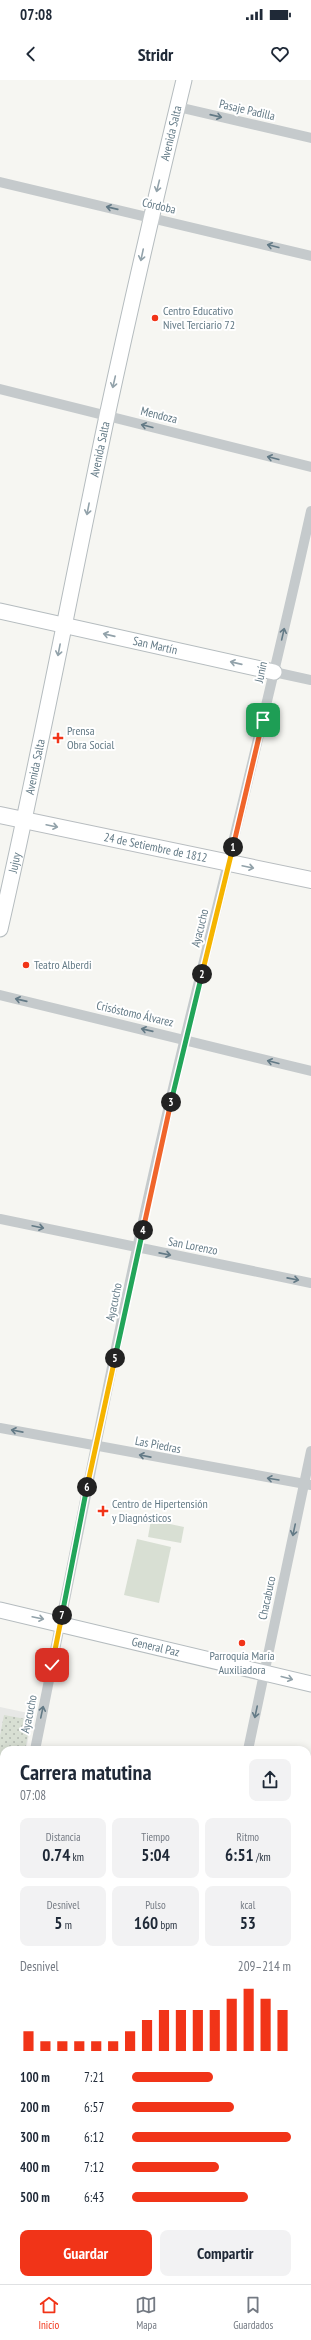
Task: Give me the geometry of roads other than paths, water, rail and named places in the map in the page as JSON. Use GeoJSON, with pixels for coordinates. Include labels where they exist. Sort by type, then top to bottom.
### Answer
{"type":"FeatureCollection","features":[{"type":"Feature","properties":{"kind":"main road","name":"24 de Setiembre de 1812"},"geometry":{"type":"LineString","coordinates":[[0,815],[311,880]]}},
{"type":"Feature","properties":{"kind":"street","name":"Avenida Salta"},"geometry":{"type":"LineString","coordinates":[[25,820],[107,415],[150,217],[184,80]]}},
{"type":"Feature","properties":{"kind":"street","name":"Pasaje Padilla"},"geometry":{"type":"LineString","coordinates":[[178,107],[311,138]]}},
{"type":"Feature","properties":{"kind":"street","name":"Córdoba"},"geometry":{"type":"LineString","coordinates":[[0,182],[311,256]]}},
{"type":"Feature","properties":{"kind":"street","name":"Mendoza"},"geometry":{"type":"LineString","coordinates":[[0,389],[311,467]]}},
{"type":"Feature","properties":{"kind":"street","name":"Junín"},"geometry":{"type":"LineString","coordinates":[[230,863],[311,511]]}},
{"type":"Feature","properties":{"kind":"street","name":"San Martín"},"geometry":{"type":"LineString","coordinates":[[0,611],[311,680]]}},
{"type":"Feature","properties":{"kind":"street","name":"Jujuy"},"geometry":{"type":"LineString","coordinates":[[0,929],[25,820]]}},
{"type":"Feature","properties":{"kind":"street","name":"Ayacucho"},"geometry":{"type":"LineString","coordinates":[[36,1746],[95,1446],[185,1040],[230,863]]}},
{"type":"Feature","properties":{"kind":"street","name":"Crisóstomo Álvarez"},"geometry":{"type":"LineString","coordinates":[[0,995],[311,1071]]}},
{"type":"Feature","properties":{"kind":"street","name":"San Lorenzo"},"geometry":{"type":"LineString","coordinates":[[0,1219],[139,1249],[311,1283]]}},
{"type":"Feature","properties":{"kind":"street","name":"Las Piedras"},"geometry":{"type":"LineString","coordinates":[[0,1428],[308,1485]]}},
{"type":"Feature","properties":{"kind":"street","name":"Chacabuco"},"geometry":{"type":"LineString","coordinates":[[249,1746],[264,1672],[308,1485],[311,1451]]}},
{"type":"Feature","properties":{"kind":"street","name":"General Paz"},"geometry":{"type":"LineString","coordinates":[[0,1610],[60,1623],[311,1684]]}},
{"type":"Feature","properties":{"kind":"place","name":"Centro Educativo Nivel Terciario 72"},"geometry":{"type":"Point","coordinates":[155,318]}},
{"type":"Feature","properties":{"kind":"place","name":"Prensa Obra Social"},"geometry":{"type":"Point","coordinates":[58,738]}},
{"type":"Feature","properties":{"kind":"place","name":"Teatro Alberdi"},"geometry":{"type":"Point","coordinates":[26,965]}},
{"type":"Feature","properties":{"kind":"place","name":"Centro de Hipertensión y Diagnósticos"},"geometry":{"type":"Point","coordinates":[103,1511]}},
{"type":"Feature","properties":{"kind":"place","name":"Parroquía María Auxiliadora"},"geometry":{"type":"Point","coordinates":[242,1643]}}]}
